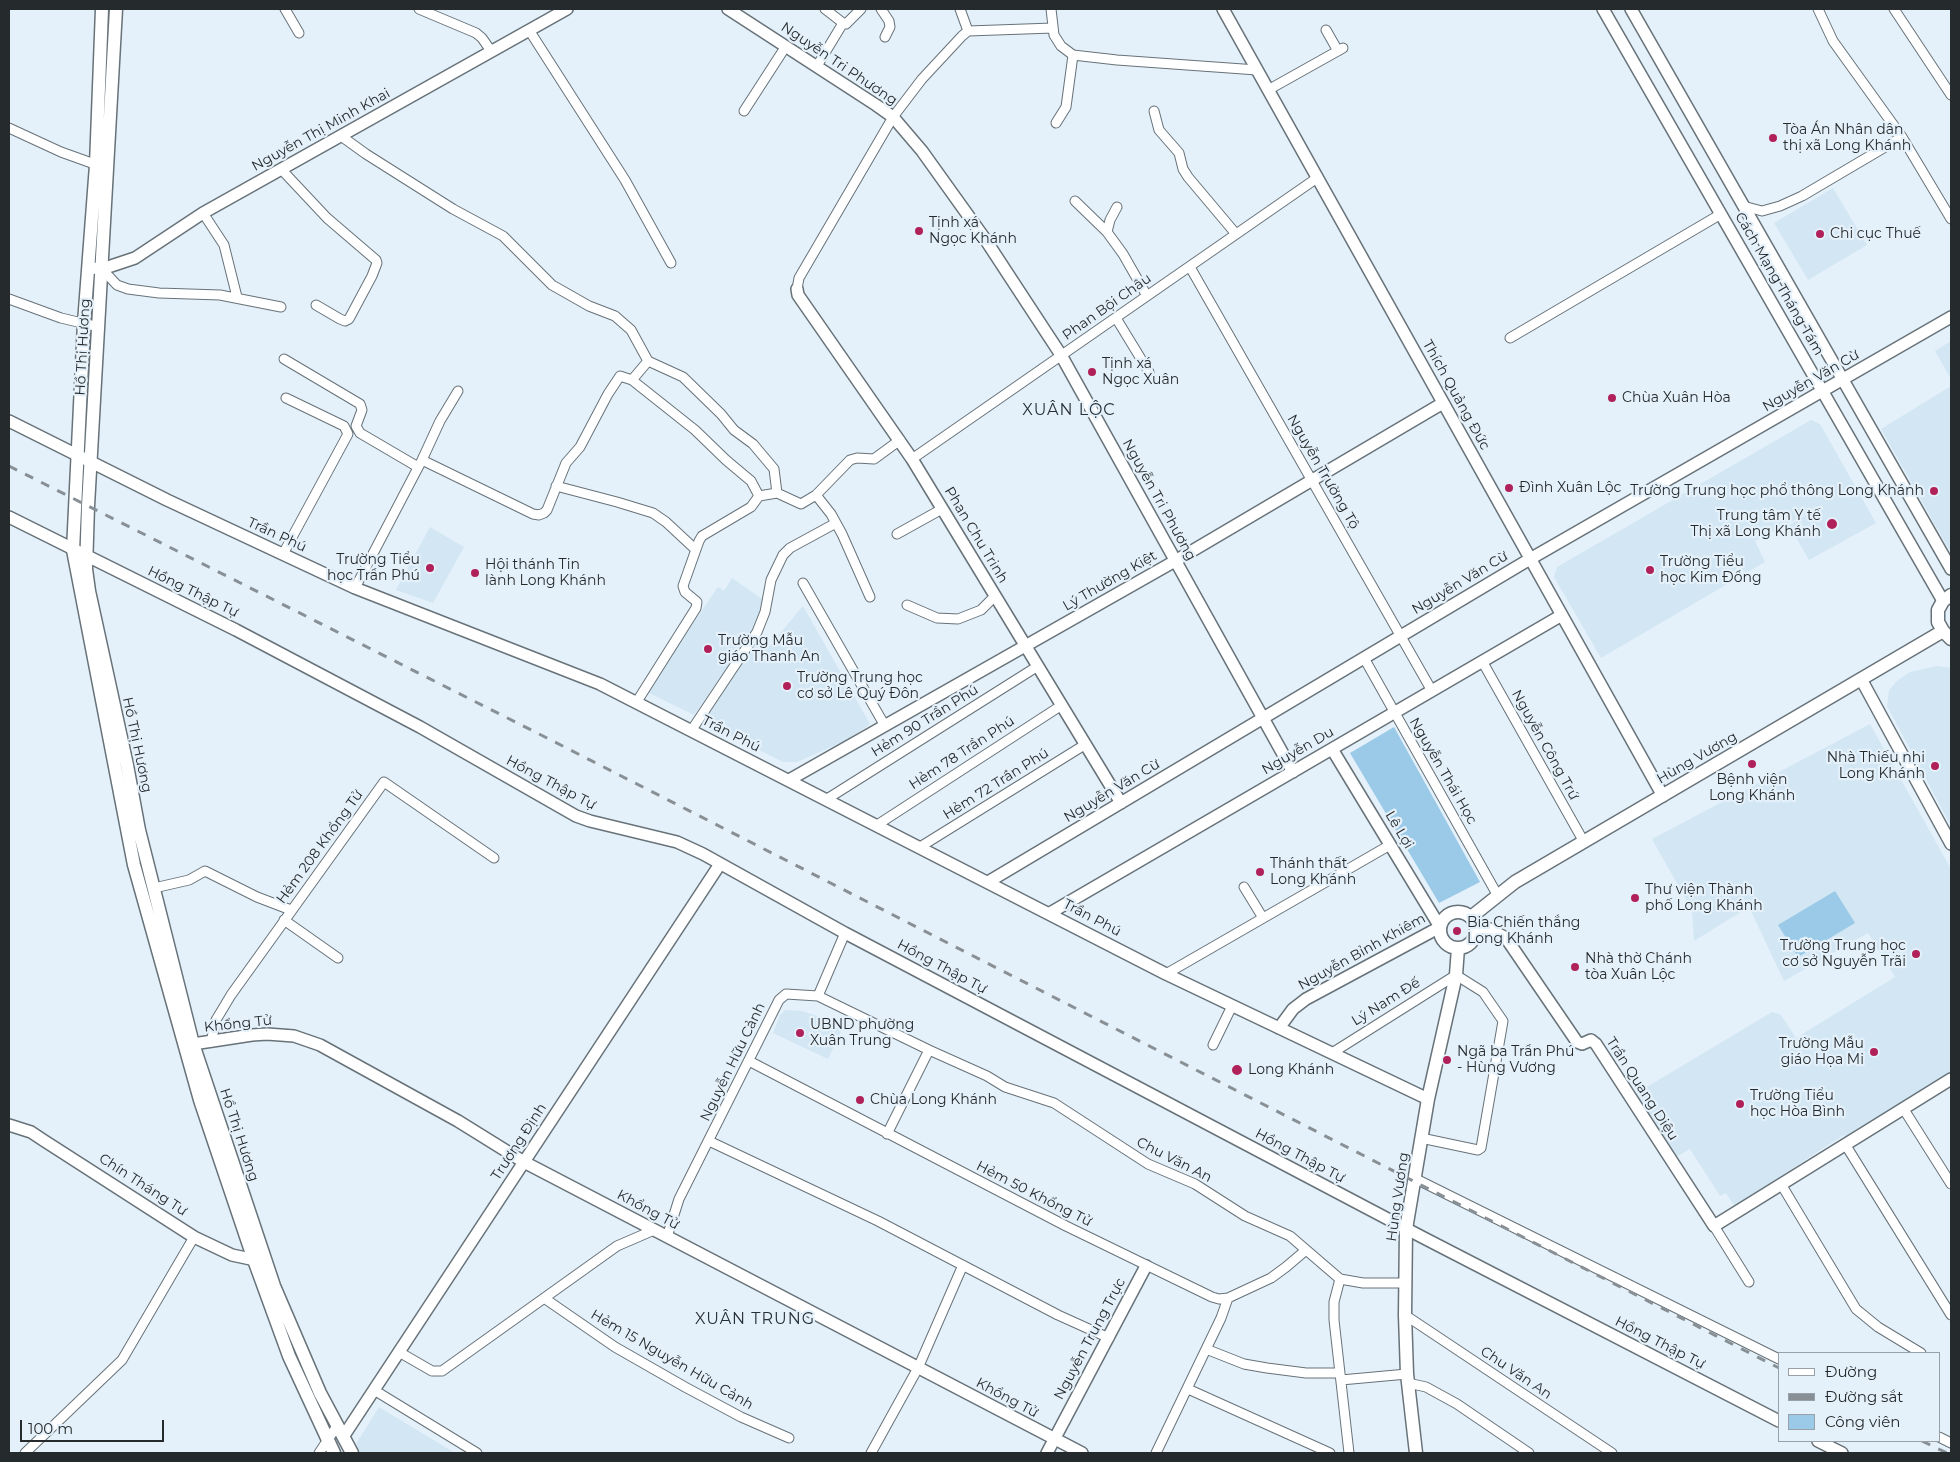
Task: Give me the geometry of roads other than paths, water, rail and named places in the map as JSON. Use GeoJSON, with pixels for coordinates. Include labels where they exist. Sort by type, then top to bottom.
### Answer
{"type":"FeatureCollection","features":[{"type":"Feature","properties":{"kind":"main road","name":"Hồ Thị Hương"},"geometry":{"type":"LineString","coordinates":[[102,9],[102,270],[86,557],[89,591],[127,765],[139,830],[193,1044],[289,1356],[328,1449]]}},
{"type":"Feature","properties":{"kind":"main road","name":"Hồ Thị Hương"},"geometry":{"type":"LineString","coordinates":[[116,9],[102,166],[88,268],[73,550],[134,865],[200,1100],[259,1261],[340,1432],[352,1453]]}},
{"type":"Feature","properties":{"kind":"main road"},"geometry":{"type":"LineString","coordinates":[[1947,598],[1938,610],[1938,622],[1947,635]]}},
{"type":"Feature","properties":{"kind":"main road","name":"Hùng Vương"},"geometry":{"type":"LineString","coordinates":[[1473,922],[1498,896],[1515,882],[1861,679],[1947,635]]}},
{"type":"Feature","properties":{"kind":"main road"},"geometry":{"type":"LineString","coordinates":[[1454,912],[1463,912],[1473,922],[1475,935],[1466,946],[1458,948],[1449,946],[1444,942],[1440,934],[1440,927],[1444,918],[1454,912]]}},
{"type":"Feature","properties":{"kind":"main road","name":"Hùng Vương"},"geometry":{"type":"LineString","coordinates":[[1416,1453],[1408,1379],[1405,1315],[1406,1229],[1428,1099],[1456,975],[1458,948]]}},
{"type":"Feature","properties":{"kind":"main road"},"geometry":{"type":"LineString","coordinates":[[328,1449],[340,1432]]}},
{"type":"Feature","properties":{"kind":"street"},"geometry":{"type":"LineString","coordinates":[[285,9],[299,33]]}},
{"type":"Feature","properties":{"kind":"street"},"geometry":{"type":"LineString","coordinates":[[419,9],[476,33],[491,51]]}},
{"type":"Feature","properties":{"kind":"street","name":"Nguyễn Thị Minh Khai"},"geometry":{"type":"LineString","coordinates":[[88,268],[102,270],[135,258],[203,213],[567,9]]}},
{"type":"Feature","properties":{"kind":"street","name":"Nguyễn Tri Phương"},"geometry":{"type":"LineString","coordinates":[[728,9],[893,117],[913,140],[985,239],[1061,356],[1293,772]]}},
{"type":"Feature","properties":{"kind":"street"},"geometry":{"type":"LineString","coordinates":[[824,9],[843,23]]}},
{"type":"Feature","properties":{"kind":"street"},"geometry":{"type":"LineString","coordinates":[[817,66],[843,23],[846,24],[861,9]]}},
{"type":"Feature","properties":{"kind":"street"},"geometry":{"type":"LineString","coordinates":[[881,9],[889,21],[890,27],[885,37]]}},
{"type":"Feature","properties":{"kind":"street"},"geometry":{"type":"LineString","coordinates":[[960,9],[968,31]]}},
{"type":"Feature","properties":{"kind":"street"},"geometry":{"type":"LineString","coordinates":[[1052,9],[1054,35],[1061,46],[1073,55],[1257,70]]}},
{"type":"Feature","properties":{"kind":"street","name":"Thích Quảng Đức"},"geometry":{"type":"LineString","coordinates":[[1223,9],[1663,796]]}},
{"type":"Feature","properties":{"kind":"street","name":"Cách Mạng Tháng Tám"},"geometry":{"type":"LineString","coordinates":[[1603,9],[1823,391],[1947,598]]}},
{"type":"Feature","properties":{"kind":"street","name":"Cách Mạng Tháng Tám"},"geometry":{"type":"LineString","coordinates":[[1631,9],[1951,569]]}},
{"type":"Feature","properties":{"kind":"street"},"geometry":{"type":"LineString","coordinates":[[1818,9],[1833,41],[1902,137],[1951,219]]}},
{"type":"Feature","properties":{"kind":"street"},"geometry":{"type":"LineString","coordinates":[[1894,9],[1916,45],[1951,95]]}},
{"type":"Feature","properties":{"kind":"street"},"geometry":{"type":"LineString","coordinates":[[797,289],[800,278],[893,117],[922,78],[968,31],[1053,28]]}},
{"type":"Feature","properties":{"kind":"street"},"geometry":{"type":"LineString","coordinates":[[529,30],[625,180],[670,263]]}},
{"type":"Feature","properties":{"kind":"street"},"geometry":{"type":"LineString","coordinates":[[1268,90],[1340,49],[1326,30]]}},
{"type":"Feature","properties":{"kind":"street"},"geometry":{"type":"LineString","coordinates":[[744,111],[786,46]]}},
{"type":"Feature","properties":{"kind":"street"},"geometry":{"type":"LineString","coordinates":[[1056,123],[1066,107],[1073,55]]}},
{"type":"Feature","properties":{"kind":"street"},"geometry":{"type":"LineString","coordinates":[[1154,111],[1159,130],[1179,154],[1183,169],[1188,177],[1236,234]]}},
{"type":"Feature","properties":{"kind":"street"},"geometry":{"type":"LineString","coordinates":[[9,128],[61,152],[102,166]]}},
{"type":"Feature","properties":{"kind":"street"},"geometry":{"type":"LineString","coordinates":[[340,136],[453,209],[503,236],[552,285],[589,306],[615,316],[631,330],[648,361],[683,377],[721,414],[734,430],[753,444],[774,469],[776,493]]}},
{"type":"Feature","properties":{"kind":"street"},"geometry":{"type":"LineString","coordinates":[[1744,206],[1762,210],[1780,206],[1802,196],[1902,137]]}},
{"type":"Feature","properties":{"kind":"street"},"geometry":{"type":"LineString","coordinates":[[281,169],[327,218],[376,260],[377,263],[349,319],[345,321],[340,319],[316,305]]}},
{"type":"Feature","properties":{"kind":"street","name":"Phan Bội Châu"},"geometry":{"type":"LineString","coordinates":[[912,459],[1318,178]]}},
{"type":"Feature","properties":{"kind":"street"},"geometry":{"type":"LineString","coordinates":[[1075,202],[1107,232],[1123,254],[1146,296]]}},
{"type":"Feature","properties":{"kind":"street"},"geometry":{"type":"LineString","coordinates":[[1107,232],[1110,220],[1117,207]]}},
{"type":"Feature","properties":{"kind":"street"},"geometry":{"type":"LineString","coordinates":[[203,213],[224,245],[237,297]]}},
{"type":"Feature","properties":{"kind":"street"},"geometry":{"type":"LineString","coordinates":[[1510,338],[1721,214]]}},
{"type":"Feature","properties":{"kind":"street","name":"Nguyễn Trường Tộ"},"geometry":{"type":"LineString","coordinates":[[1190,266],[1432,691]]}},
{"type":"Feature","properties":{"kind":"street"},"geometry":{"type":"LineString","coordinates":[[102,270],[117,285],[128,289],[159,293],[237,297],[281,306]]}},
{"type":"Feature","properties":{"kind":"street","name":"Phan Chu Trinh"},"geometry":{"type":"LineString","coordinates":[[797,289],[798,294],[912,459],[1121,803]]}},
{"type":"Feature","properties":{"kind":"street"},"geometry":{"type":"LineString","coordinates":[[9,299],[61,318],[99,326]]}},
{"type":"Feature","properties":{"kind":"street","name":"Nguyễn Văn Cừ"},"geometry":{"type":"LineString","coordinates":[[988,882],[1530,559],[1951,317]]}},
{"type":"Feature","properties":{"kind":"street"},"geometry":{"type":"LineString","coordinates":[[1116,318],[1149,372]]}},
{"type":"Feature","properties":{"kind":"street"},"geometry":{"type":"LineString","coordinates":[[284,359],[360,404],[362,410],[356,426],[360,433],[420,464],[539,515],[547,510],[566,463],[580,448],[617,378],[620,376],[632,380],[695,430],[751,481],[760,496]]}},
{"type":"Feature","properties":{"kind":"street"},"geometry":{"type":"LineString","coordinates":[[632,380],[648,361]]}},
{"type":"Feature","properties":{"kind":"street"},"geometry":{"type":"LineString","coordinates":[[356,588],[440,421],[458,391]]}},
{"type":"Feature","properties":{"kind":"street"},"geometry":{"type":"LineString","coordinates":[[282,554],[348,434],[344,426],[286,398]]}},
{"type":"Feature","properties":{"kind":"street","name":"Lý Thường Kiệt"},"geometry":{"type":"LineString","coordinates":[[790,780],[1175,561],[1443,403]]}},
{"type":"Feature","properties":{"kind":"street","name":"Trần Phú"},"geometry":{"type":"LineString","coordinates":[[9,421],[167,500],[356,588],[582,676],[790,780],[1166,974],[1428,1099]]}},
{"type":"Feature","properties":{"kind":"street"},"geometry":{"type":"LineString","coordinates":[[636,703],[696,608],[696,602],[685,592],[683,586],[695,548],[702,536],[751,507],[760,496],[776,493],[801,504],[816,495],[850,460],[856,458],[874,459],[900,440]]}},
{"type":"Feature","properties":{"kind":"street"},"geometry":{"type":"LineString","coordinates":[[556,486],[622,503],[652,513],[666,522],[695,548]]}},
{"type":"Feature","properties":{"kind":"street"},"geometry":{"type":"LineString","coordinates":[[816,495],[836,523],[870,597]]}},
{"type":"Feature","properties":{"kind":"street"},"geometry":{"type":"LineString","coordinates":[[896,534],[942,509]]}},
{"type":"Feature","properties":{"kind":"street","name":"Hồng Thập Tự"},"geometry":{"type":"LineString","coordinates":[[9,517],[275,650],[420,727],[576,816],[676,842],[720,864],[845,933],[1406,1229],[1778,1420]]}},
{"type":"Feature","properties":{"kind":"street"},"geometry":{"type":"LineString","coordinates":[[691,731],[756,632],[765,612],[771,580],[783,555],[790,548],[836,523]]}},
{"type":"Feature","properties":{"kind":"street"},"geometry":{"type":"LineString","coordinates":[[804,583],[885,726]]}},
{"type":"Feature","properties":{"kind":"street"},"geometry":{"type":"LineString","coordinates":[[907,605],[937,618],[958,619],[981,610],[995,596]]}},
{"type":"Feature","properties":{"kind":"street","name":"Nguyễn Du"},"geometry":{"type":"LineString","coordinates":[[1050,914],[1562,615]]}},
{"type":"Feature","properties":{"kind":"street","name":"Nguyễn Thái Học"},"geometry":{"type":"LineString","coordinates":[[1364,658],[1498,896]]}},
{"type":"Feature","properties":{"kind":"street","name":"Nguyễn Công Trứ"},"geometry":{"type":"LineString","coordinates":[[1482,661],[1584,842]]}},
{"type":"Feature","properties":{"kind":"street","name":"Hẻm 90 Trần Phú"},"geometry":{"type":"LineString","coordinates":[[827,799],[1038,666]]}},
{"type":"Feature","properties":{"kind":"street"},"geometry":{"type":"LineString","coordinates":[[1861,679],[1951,844]]}},
{"type":"Feature","properties":{"kind":"street","name":"Hẻm 78 Trần Phú"},"geometry":{"type":"LineString","coordinates":[[877,825],[1062,705]]}},
{"type":"Feature","properties":{"kind":"street","name":"Hẻm 72 Trần Phú"},"geometry":{"type":"LineString","coordinates":[[920,847],[1086,744]]}},
{"type":"Feature","properties":{"kind":"street","name":"Lê Lợi"},"geometry":{"type":"LineString","coordinates":[[1332,749],[1440,927]]}},
{"type":"Feature","properties":{"kind":"street","name":"Hẻm 208 Khổng Tử"},"geometry":{"type":"LineString","coordinates":[[211,1042],[216,1020],[223,1007],[384,782],[494,858]]}},
{"type":"Feature","properties":{"kind":"street"},"geometry":{"type":"LineString","coordinates":[[1166,974],[1390,845]]}},
{"type":"Feature","properties":{"kind":"street","name":"Trương Định"},"geometry":{"type":"LineString","coordinates":[[340,1432],[374,1390],[720,864]]}},
{"type":"Feature","properties":{"kind":"street"},"geometry":{"type":"LineString","coordinates":[[154,888],[189,880],[205,870],[257,897],[291,910]]}},
{"type":"Feature","properties":{"kind":"street"},"geometry":{"type":"LineString","coordinates":[[1244,887],[1263,918]]}},
{"type":"Feature","properties":{"kind":"street"},"geometry":{"type":"LineString","coordinates":[[284,920],[338,958]]}},
{"type":"Feature","properties":{"kind":"street","name":"Trần Quang Diệu"},"geometry":{"type":"LineString","coordinates":[[1473,922],[1506,938],[1577,1042],[1582,1044],[1591,1040],[1596,1044],[1748,1282]]}},
{"type":"Feature","properties":{"kind":"street","name":"Nguyễn Bỉnh Khiêm"},"geometry":{"type":"LineString","coordinates":[[1279,1028],[1293,1009],[1306,999],[1440,927]]}},
{"type":"Feature","properties":{"kind":"street"},"geometry":{"type":"LineString","coordinates":[[818,996],[845,933]]}},
{"type":"Feature","properties":{"kind":"street"},"geometry":{"type":"LineString","coordinates":[[1421,1138],[1478,1150],[1482,1144],[1503,1021],[1483,992],[1456,975]]}},
{"type":"Feature","properties":{"kind":"street","name":"Lý Nam Đế"},"geometry":{"type":"LineString","coordinates":[[1332,1053],[1456,975]]}},
{"type":"Feature","properties":{"kind":"street","name":"Nguyễn Hữu Cảnh"},"geometry":{"type":"LineString","coordinates":[[667,1237],[679,1199],[782,996],[786,994],[818,996]]}},
{"type":"Feature","properties":{"kind":"street","name":"Chu Văn An"},"geometry":{"type":"LineString","coordinates":[[818,996],[987,1076],[1005,1087],[1054,1103],[1148,1164],[1195,1184],[1245,1216],[1290,1236],[1340,1279]]}},
{"type":"Feature","properties":{"kind":"street"},"geometry":{"type":"LineString","coordinates":[[1213,1045],[1232,1006]]}},
{"type":"Feature","properties":{"kind":"street","name":"Khổng Tử"},"geometry":{"type":"LineString","coordinates":[[193,1044],[267,1034],[281,1034],[306,1039],[355,1063],[458,1121],[524,1162],[1082,1453]]}},
{"type":"Feature","properties":{"kind":"street"},"geometry":{"type":"LineString","coordinates":[[887,1134],[929,1050]]}},
{"type":"Feature","properties":{"kind":"street","name":"Hẻm 50 Khổng Tử"},"geometry":{"type":"LineString","coordinates":[[749,1061],[887,1134],[1146,1266],[1212,1297],[1219,1299],[1228,1298]]}},
{"type":"Feature","properties":{"kind":"street"},"geometry":{"type":"LineString","coordinates":[[1714,1226],[1951,1079]]}},
{"type":"Feature","properties":{"kind":"street"},"geometry":{"type":"LineString","coordinates":[[1903,1108],[1951,1184]]}},
{"type":"Feature","properties":{"kind":"street","name":"Chín Tháng Tư"},"geometry":{"type":"LineString","coordinates":[[9,1125],[31,1132],[194,1237],[232,1255],[259,1261]]}},
{"type":"Feature","properties":{"kind":"street"},"geometry":{"type":"LineString","coordinates":[[709,1141],[792,1182],[819,1192],[1109,1338]]}},
{"type":"Feature","properties":{"kind":"street"},"geometry":{"type":"LineString","coordinates":[[1845,1144],[1951,1315]]}},
{"type":"Feature","properties":{"kind":"street"},"geometry":{"type":"LineString","coordinates":[[1414,1178],[1778,1359]]}},
{"type":"Feature","properties":{"kind":"street"},"geometry":{"type":"LineString","coordinates":[[1781,1184],[1856,1309],[1878,1327],[1920,1352]]}},
{"type":"Feature","properties":{"kind":"street"},"geometry":{"type":"LineString","coordinates":[[399,1352],[432,1371],[442,1371],[617,1246],[654,1230]]}},
{"type":"Feature","properties":{"kind":"street"},"geometry":{"type":"LineString","coordinates":[[25,1453],[122,1360],[194,1237]]}},
{"type":"Feature","properties":{"kind":"street"},"geometry":{"type":"LineString","coordinates":[[1156,1453],[1188,1389],[1228,1298],[1277,1274],[1306,1250]]}},
{"type":"Feature","properties":{"kind":"street"},"geometry":{"type":"LineString","coordinates":[[870,1453],[918,1368],[963,1265]]}},
{"type":"Feature","properties":{"kind":"street","name":"Nguyễn Trung Trực"},"geometry":{"type":"LineString","coordinates":[[1047,1453],[1146,1266]]}},
{"type":"Feature","properties":{"kind":"street"},"geometry":{"type":"LineString","coordinates":[[1349,1453],[1334,1310],[1340,1279],[1363,1283],[1405,1283]]}},
{"type":"Feature","properties":{"kind":"street","name":"Hẻm 15 Nguyễn Hữu Cảnh"},"geometry":{"type":"LineString","coordinates":[[544,1298],[604,1339],[685,1387],[741,1417],[789,1438]]}},
{"type":"Feature","properties":{"kind":"street","name":"Chu Văn An"},"geometry":{"type":"LineString","coordinates":[[1405,1315],[1612,1453]]}},
{"type":"Feature","properties":{"kind":"street"},"geometry":{"type":"LineString","coordinates":[[1206,1349],[1244,1364],[1267,1368],[1341,1377],[1408,1379],[1457,1404],[1529,1453]]}},
{"type":"Feature","properties":{"kind":"street"},"geometry":{"type":"LineString","coordinates":[[1188,1389],[1330,1453]]}},
{"type":"Feature","properties":{"kind":"street"},"geometry":{"type":"LineString","coordinates":[[374,1390],[477,1453]]}},
{"type":"Feature","properties":{"kind":"street"},"geometry":{"type":"LineString","coordinates":[[1820,1442],[1842,1453]]}},
{"type":"Feature","properties":{"kind":"railway"},"geometry":{"type":"LineString","coordinates":[[9,466],[545,737],[1778,1367]]}},
{"type":"Feature","properties":{"kind":"railway"},"geometry":{"type":"LineString","coordinates":[[1924,1442],[1947,1453]]}},
{"type":"Feature","properties":{"kind":"place","name":"Tòa Án Nhân dân thị xã Long Khánh"},"geometry":{"type":"Point","coordinates":[1773,138]}},
{"type":"Feature","properties":{"kind":"place","name":"Tịnh xá Ngọc Khánh"},"geometry":{"type":"Point","coordinates":[919,231]}},
{"type":"Feature","properties":{"kind":"place","name":"Chi cục Thuế"},"geometry":{"type":"Point","coordinates":[1820,234]}},
{"type":"Feature","properties":{"kind":"place","name":"Tịnh xá Ngọc Xuân"},"geometry":{"type":"Point","coordinates":[1092,372]}},
{"type":"Feature","properties":{"kind":"place","name":"Chùa Xuân Hòa"},"geometry":{"type":"Point","coordinates":[1612,398]}},
{"type":"Feature","properties":{"kind":"place","name":"Đình Xuân Lộc"},"geometry":{"type":"Point","coordinates":[1509,488]}},
{"type":"Feature","properties":{"kind":"place","name":"Trường Trung học phổ thông Long Khánh"},"geometry":{"type":"Point","coordinates":[1934,491]}},
{"type":"Feature","properties":{"kind":"place","name":"Trung tâm Y tế Thị xã Long Khánh"},"geometry":{"type":"Point","coordinates":[1832,524]}},
{"type":"Feature","properties":{"kind":"place","name":"Trường Tiểu học Trần Phú"},"geometry":{"type":"Point","coordinates":[430,568]}},
{"type":"Feature","properties":{"kind":"place","name":"Trường Tiểu học Kim Đồng"},"geometry":{"type":"Point","coordinates":[1650,570]}},
{"type":"Feature","properties":{"kind":"place","name":"Hội thánh Tin lành Long Khánh"},"geometry":{"type":"Point","coordinates":[475,573]}},
{"type":"Feature","properties":{"kind":"place","name":"Trường Mẫu giáo Thanh An"},"geometry":{"type":"Point","coordinates":[708,649]}},
{"type":"Feature","properties":{"kind":"place","name":"Trường Trung học cơ sở Lê Quý Đôn"},"geometry":{"type":"Point","coordinates":[787,686]}},
{"type":"Feature","properties":{"kind":"place","name":"Bệnh viện Long Khánh"},"geometry":{"type":"Point","coordinates":[1752,764]}},
{"type":"Feature","properties":{"kind":"place","name":"Nhà Thiếu nhi Long Khánh"},"geometry":{"type":"Point","coordinates":[1935,766]}},
{"type":"Feature","properties":{"kind":"place","name":"Thánh thất Long Khánh"},"geometry":{"type":"Point","coordinates":[1260,872]}},
{"type":"Feature","properties":{"kind":"place","name":"Thư viện Thành phố Long Khánh"},"geometry":{"type":"Point","coordinates":[1635,898]}},
{"type":"Feature","properties":{"kind":"place","name":"Bia Chiến thắng Long Khánh"},"geometry":{"type":"Point","coordinates":[1457,931]}},
{"type":"Feature","properties":{"kind":"place","name":"Trường Trung học cơ sở Nguyễn Trãi"},"geometry":{"type":"Point","coordinates":[1916,954]}},
{"type":"Feature","properties":{"kind":"place","name":"Nhà thờ Chánh tòa Xuân Lộc"},"geometry":{"type":"Point","coordinates":[1575,967]}},
{"type":"Feature","properties":{"kind":"place","name":"UBND phường Xuân Trung"},"geometry":{"type":"Point","coordinates":[800,1033]}},
{"type":"Feature","properties":{"kind":"place","name":"Trường Mẫu giáo Họa Mi"},"geometry":{"type":"Point","coordinates":[1874,1052]}},
{"type":"Feature","properties":{"kind":"place","name":"Ngã ba Trần Phú - Hùng Vương"},"geometry":{"type":"Point","coordinates":[1447,1060]}},
{"type":"Feature","properties":{"kind":"place","name":"Long Khánh"},"geometry":{"type":"Point","coordinates":[1237,1070]}},
{"type":"Feature","properties":{"kind":"place","name":"Chùa Long Khánh"},"geometry":{"type":"Point","coordinates":[860,1100]}},
{"type":"Feature","properties":{"kind":"place","name":"Trường Tiểu học Hòa Bình"},"geometry":{"type":"Point","coordinates":[1740,1104]}},
{"type":"Feature","properties":{"kind":"district","name":"XUÂN LỘC"},"geometry":{"type":"Point","coordinates":[1069,410]}},
{"type":"Feature","properties":{"kind":"district","name":"XUÂN TRUNG"},"geometry":{"type":"Point","coordinates":[755,1319]}}]}
